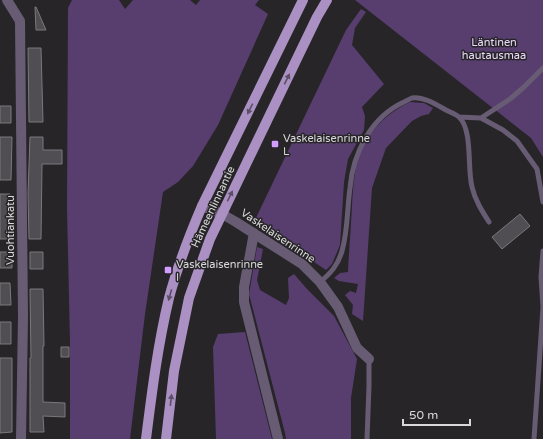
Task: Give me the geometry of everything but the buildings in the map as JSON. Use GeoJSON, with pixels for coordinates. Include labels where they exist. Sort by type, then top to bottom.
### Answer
{"type":"FeatureCollection","features":[{"type":"Feature","properties":{"kind":"main road","name":"Hämeenlinnantie"},"geometry":{"type":"LineString","coordinates":[[146,439],[155,368],[170,296],[192,231],[202,206],[304,0]]}},
{"type":"Feature","properties":{"kind":"main road","name":"Hämeenlinnantie"},"geometry":{"type":"LineString","coordinates":[[166,439],[174,371],[189,298],[210,239],[317,17],[327,0]]}},
{"type":"Feature","properties":{"kind":"street","name":"Vuohtiankatu"},"geometry":{"type":"LineString","coordinates":[[7,0],[20,21],[23,316],[21,439]]}},
{"type":"Feature","properties":{"kind":"street","name":"Vaskelaisenrinne"},"geometry":{"type":"LineString","coordinates":[[202,206],[222,214],[302,264],[320,282],[338,307],[357,348],[369,359]]}},
{"type":"Feature","properties":{"kind":"street"},"geometry":{"type":"LineString","coordinates":[[254,234],[244,287],[244,302],[278,439]]}},
{"type":"Feature","properties":{"kind":"lane"},"geometry":{"type":"LineString","coordinates":[[481,118],[520,91],[543,68]]}},
{"type":"Feature","properties":{"kind":"lane"},"geometry":{"type":"LineString","coordinates":[[320,282],[330,274],[338,264],[346,229],[350,186],[354,166],[362,144],[380,118],[396,106],[413,98],[431,101],[459,117],[481,118],[503,130],[517,141],[537,169],[543,202]]}},
{"type":"Feature","properties":{"kind":"lane"},"geometry":{"type":"LineString","coordinates":[[459,117],[468,133],[468,157],[472,186],[479,208],[489,222]]}},
{"type":"Feature","properties":{"kind":"lane"},"geometry":{"type":"LineString","coordinates":[[534,439],[543,307],[541,277],[543,251]]}},
{"type":"Feature","properties":{"kind":"lane"},"geometry":{"type":"LineString","coordinates":[[367,439],[369,359]]}},
{"type":"Feature","properties":{"kind":"green space"},"geometry":{"type":"Polygon","coordinates":[[[72,0],[119,0],[125,9],[133,0],[190,0],[196,5],[200,0],[259,0],[255,5],[268,14],[218,125],[193,166],[178,182],[163,192],[145,314],[130,439],[70,439],[70,342],[67,208],[68,8],[72,0]]]}},
{"type":"Feature","properties":{"kind":"green space","name":"Läntinen hautausmaa"},"geometry":{"type":"Polygon","coordinates":[[[355,0],[543,0],[543,157],[531,138],[355,0]]]}},
{"type":"Feature","properties":{"kind":"green space"},"geometry":{"type":"Polygon","coordinates":[[[361,9],[366,12],[355,28],[352,45],[384,84],[362,107],[365,116],[364,130],[348,159],[344,182],[340,245],[332,264],[326,270],[254,222],[346,30],[361,9]]]}},
{"type":"Feature","properties":{"kind":"green space"},"geometry":{"type":"Polygon","coordinates":[[[410,102],[424,103],[433,108],[429,114],[412,121],[386,148],[372,188],[363,321],[352,314],[353,305],[345,295],[350,291],[356,293],[358,284],[339,281],[334,278],[340,273],[348,272],[356,168],[363,147],[373,131],[393,112],[410,102]]]}},
{"type":"Feature","properties":{"kind":"green space"},"geometry":{"type":"Polygon","coordinates":[[[257,247],[263,249],[257,280],[260,290],[286,305],[289,298],[288,278],[294,274],[334,316],[357,359],[351,398],[351,439],[286,439],[249,294],[257,247]]]}},
{"type":"Feature","properties":{"kind":"green space"},"geometry":{"type":"Polygon","coordinates":[[[245,332],[272,439],[216,439],[213,347],[218,334],[245,332]]]}},
{"type":"Feature","properties":{"kind":"place","name":"Vaskelaisenrinne L"},"geometry":{"type":"Point","coordinates":[275,144]}},
{"type":"Feature","properties":{"kind":"place","name":"Vaskelaisenrinne I"},"geometry":{"type":"Point","coordinates":[168,270]}}]}
